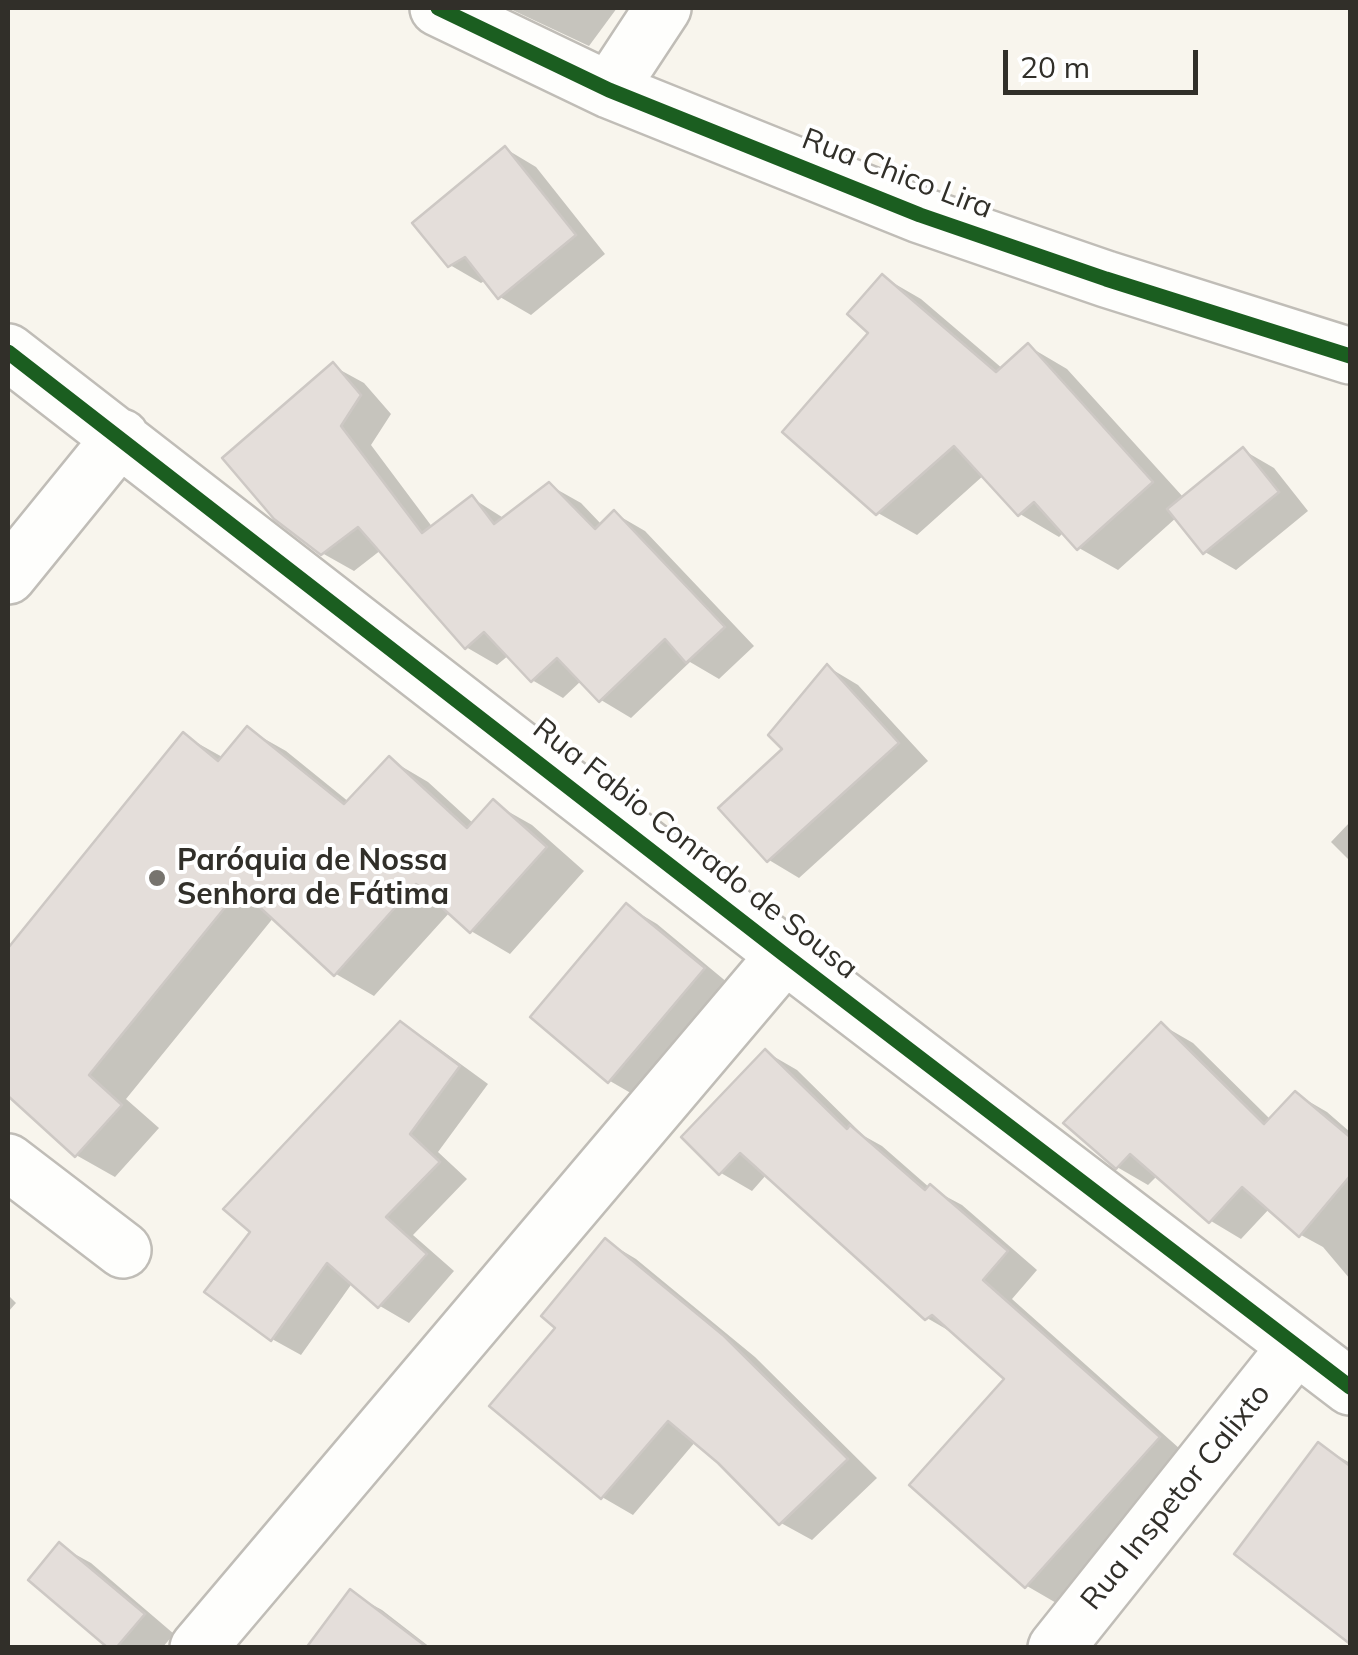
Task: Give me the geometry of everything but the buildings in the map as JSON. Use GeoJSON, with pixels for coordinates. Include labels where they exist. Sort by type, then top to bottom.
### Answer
{"type":"FeatureCollection","features":[{"type":"Feature","properties":{"kind":"street","name":"Rua Chico Lira"},"geometry":{"type":"LineString","coordinates":[[438,8],[609,90],[920,215],[1350,356]]}},
{"type":"Feature","properties":{"kind":"street"},"geometry":{"type":"LineString","coordinates":[[609,90],[663,8]]}},
{"type":"Feature","properties":{"kind":"street","name":"Rua Fabio Conrado de Sousa"},"geometry":{"type":"LineString","coordinates":[[8,352],[784,955],[1350,1387]]}},
{"type":"Feature","properties":{"kind":"street"},"geometry":{"type":"LineString","coordinates":[[8,576],[121,437]]}},
{"type":"Feature","properties":{"kind":"street"},"geometry":{"type":"LineString","coordinates":[[198,1648],[784,955]]}},
{"type":"Feature","properties":{"kind":"street"},"geometry":{"type":"LineString","coordinates":[[8,1162],[124,1250]]}},
{"type":"Feature","properties":{"kind":"street","name":"Rua Inspetor Calixto"},"geometry":{"type":"LineString","coordinates":[[1056,1648],[1296,1347]]}},
{"type":"Feature","properties":{"kind":"cycle path"},"geometry":{"type":"LineString","coordinates":[[438,8],[609,90],[920,215],[1350,356]]}},
{"type":"Feature","properties":{"kind":"cycle path"},"geometry":{"type":"LineString","coordinates":[[8,352],[1350,1387]]}},
{"type":"Feature","properties":{"kind":"place","name":"Paróquia de Nossa Senhora de Fátima"},"geometry":{"type":"Point","coordinates":[157,878]}}]}
